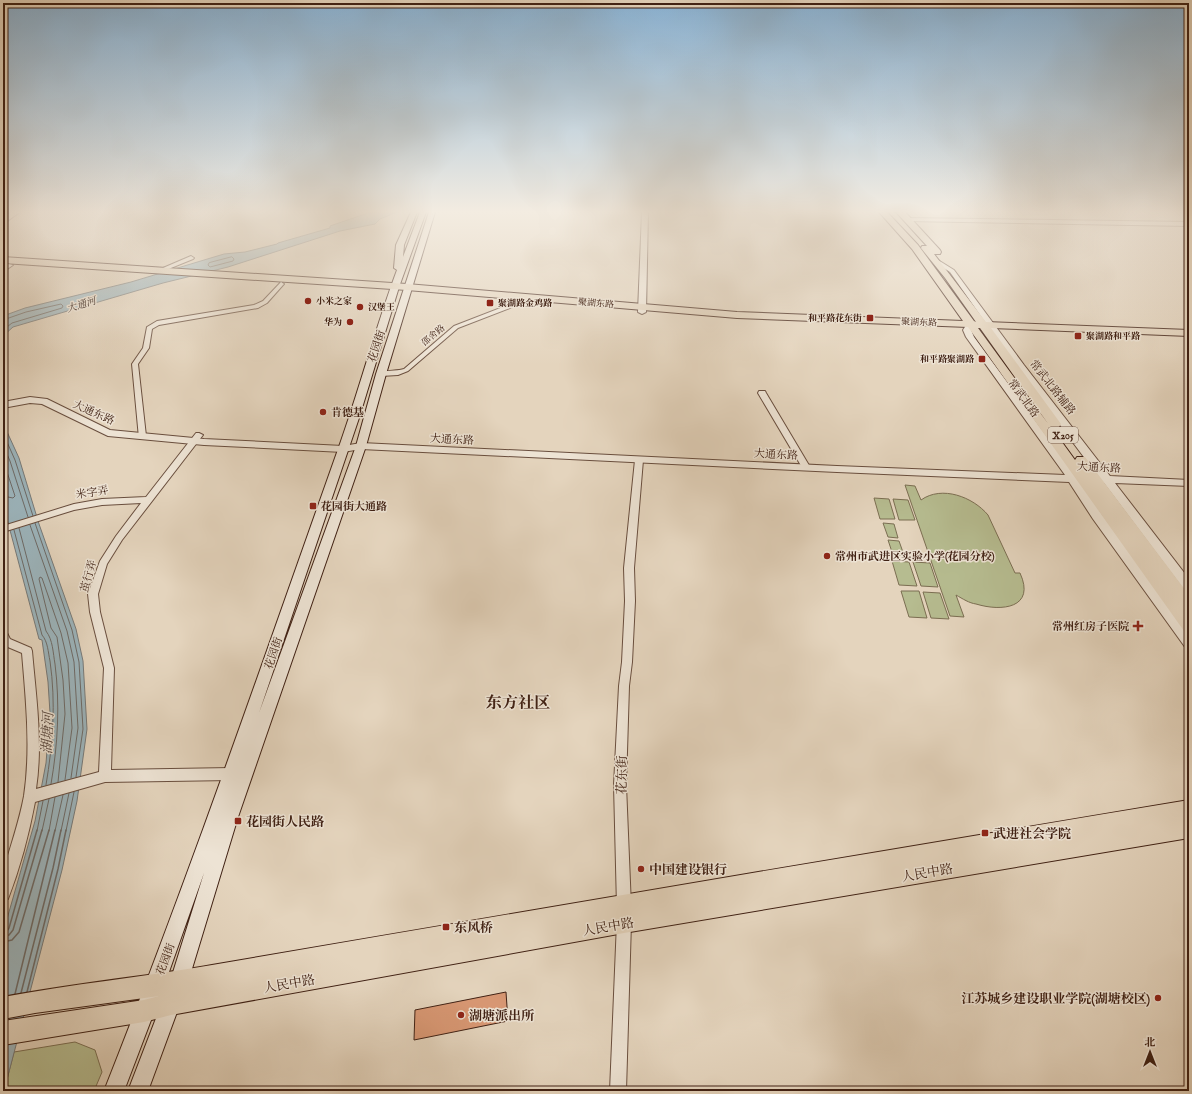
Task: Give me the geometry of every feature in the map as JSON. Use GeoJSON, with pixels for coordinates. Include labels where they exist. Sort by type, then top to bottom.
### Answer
{"type":"FeatureCollection","features":[{"type":"Feature","properties":{"kind":"main road"},"geometry":{"type":"LineString","coordinates":[[394,289],[398,263]]}},
{"type":"Feature","properties":{"kind":"main road","name":"花园街"},"geometry":{"type":"LineString","coordinates":[[138,1091],[179,982],[230,817],[350,446],[394,289],[404,263]]}},
{"type":"Feature","properties":{"kind":"main road","name":"花园街"},"geometry":{"type":"LineString","coordinates":[[114,1091],[155,986],[350,446],[381,374],[415,263]]}},
{"type":"Feature","properties":{"kind":"main road"},"geometry":{"type":"LineString","coordinates":[[406,290],[419,263]]}},
{"type":"Feature","properties":{"kind":"main road"},"geometry":{"type":"LineString","coordinates":[[922,263],[942,285]]}},
{"type":"Feature","properties":{"kind":"main road","name":"常武北路"},"geometry":{"type":"LineString","coordinates":[[926,263],[942,285],[982,328],[1089,478],[1189,627]]}},
{"type":"Feature","properties":{"kind":"main road","name":"常武北路"},"geometry":{"type":"LineString","coordinates":[[939,263],[973,310],[982,328]]}},
{"type":"Feature","properties":{"kind":"main road"},"geometry":{"type":"LineString","coordinates":[[945,263],[952,271],[973,310]]}},
{"type":"Feature","properties":{"kind":"main road","name":"聚湖东路"},"geometry":{"type":"LineString","coordinates":[[5,265],[281,284],[394,289]]}},
{"type":"Feature","properties":{"kind":"main road","name":"聚湖东路"},"geometry":{"type":"LineString","coordinates":[[5,265],[201,273],[639,309],[738,320],[1189,333]]}},
{"type":"Feature","properties":{"kind":"main road","name":"聚湖东路"},"geometry":{"type":"LineString","coordinates":[[406,290],[521,302],[639,309]]}},
{"type":"Feature","properties":{"kind":"main road","name":"聚湖东路"},"geometry":{"type":"LineString","coordinates":[[982,328],[1189,337]]}},
{"type":"Feature","properties":{"kind":"main road","name":"常武北路"},"geometry":{"type":"LineString","coordinates":[[1089,478],[1189,606]]}},
{"type":"Feature","properties":{"kind":"main road","name":"人民中路"},"geometry":{"type":"LineString","coordinates":[[3,1033],[144,1011],[171,1004],[624,914],[1189,809]]}},
{"type":"Feature","properties":{"kind":"main road","name":"人民中路"},"geometry":{"type":"LineString","coordinates":[[3,1008],[1189,828]]}},
{"type":"Feature","properties":{"kind":"street"},"geometry":{"type":"LineString","coordinates":[[162,271],[180,263]]}},
{"type":"Feature","properties":{"kind":"street"},"geometry":{"type":"LineString","coordinates":[[639,309],[640,263]]}},
{"type":"Feature","properties":{"kind":"street"},"geometry":{"type":"LineString","coordinates":[[639,309],[642,263]]}},
{"type":"Feature","properties":{"kind":"street","name":"常武北路辅路"},"geometry":{"type":"LineString","coordinates":[[940,263],[952,271],[982,328],[1089,478],[1189,588]]}},
{"type":"Feature","properties":{"kind":"street"},"geometry":{"type":"LineString","coordinates":[[142,436],[135,364],[146,348],[148,328],[157,323],[256,307],[265,302],[281,284]]}},
{"type":"Feature","properties":{"kind":"street","name":"邵舍路"},"geometry":{"type":"LineString","coordinates":[[381,374],[398,373],[406,370],[456,327],[521,302]]}},
{"type":"Feature","properties":{"kind":"street"},"geometry":{"type":"LineString","coordinates":[[762,393],[806,467]]}},
{"type":"Feature","properties":{"kind":"street","name":"大通东路"},"geometry":{"type":"LineString","coordinates":[[3,405],[38,400],[108,433],[146,437],[197,438],[639,460],[1189,483]]}},
{"type":"Feature","properties":{"kind":"street","name":"茧行弄"},"geometry":{"type":"LineString","coordinates":[[105,776],[110,668],[95,612],[93,594],[103,563],[119,538],[197,438]]}},
{"type":"Feature","properties":{"kind":"street","name":"花东街"},"geometry":{"type":"LineString","coordinates":[[618,1091],[624,914],[620,778],[624,686],[628,662],[630,609],[629,568],[639,460]]}},
{"type":"Feature","properties":{"kind":"street","name":"常武北路辅路"},"geometry":{"type":"LineString","coordinates":[[1089,478],[1097,516],[1189,643]]}},
{"type":"Feature","properties":{"kind":"street","name":"米字弄"},"geometry":{"type":"LineString","coordinates":[[5,528],[74,507],[102,502],[148,500]]}},
{"type":"Feature","properties":{"kind":"street"},"geometry":{"type":"LineString","coordinates":[[3,636],[6,642],[27,651],[33,708],[34,796],[3,894]]}},
{"type":"Feature","properties":{"kind":"street"},"geometry":{"type":"LineString","coordinates":[[34,796],[105,776],[231,774]]}},
{"type":"Feature","properties":{"kind":"green space"},"geometry":{"type":"Polygon","coordinates":[[[905,485],[915,486],[921,500],[938,493],[957,495],[974,503],[988,515],[1015,573],[1020,573],[1024,585],[1024,594],[1020,600],[1014,605],[996,607],[971,603],[956,595],[964,617],[950,616],[905,485]]]}},
{"type":"Feature","properties":{"kind":"green space"},"geometry":{"type":"Polygon","coordinates":[[[874,498],[889,499],[895,519],[880,519],[874,498]]]}},
{"type":"Feature","properties":{"kind":"green space"},"geometry":{"type":"Polygon","coordinates":[[[893,499],[908,500],[915,520],[899,520],[893,499]]]}},
{"type":"Feature","properties":{"kind":"green space"},"geometry":{"type":"Polygon","coordinates":[[[883,523],[894,524],[898,538],[888,537],[883,523]]]}},
{"type":"Feature","properties":{"kind":"green space"},"geometry":{"type":"Polygon","coordinates":[[[888,540],[899,541],[904,555],[893,555],[888,540]]]}},
{"type":"Feature","properties":{"kind":"green space"},"geometry":{"type":"Polygon","coordinates":[[[892,561],[909,562],[917,586],[899,585],[892,561]]]}},
{"type":"Feature","properties":{"kind":"green space"},"geometry":{"type":"Polygon","coordinates":[[[913,562],[930,563],[938,587],[921,586],[913,562]]]}},
{"type":"Feature","properties":{"kind":"green space"},"geometry":{"type":"Polygon","coordinates":[[[901,591],[919,591],[927,618],[909,617],[901,591]]]}},
{"type":"Feature","properties":{"kind":"green space"},"geometry":{"type":"Polygon","coordinates":[[[923,592],[940,593],[949,619],[931,618],[923,592]]]}},
{"type":"Feature","properties":{"kind":"green space"},"geometry":{"type":"Polygon","coordinates":[[[75,1042],[95,1050],[102,1072],[94,1091],[4,1091],[14,1052],[75,1042]]]}},
{"type":"Feature","properties":{"kind":"water","name":"大通河"},"geometry":{"type":"Polygon","coordinates":[[[194,263],[240,263],[163,283],[13,327],[3,336],[3,316],[25,308],[131,282],[194,263]]]}},
{"type":"Feature","properties":{"kind":"water"},"geometry":{"type":"Polygon","coordinates":[[[3,423],[19,458],[39,524],[76,629],[83,661],[87,729],[77,801],[62,870],[4,1091],[3,933],[35,821],[46,763],[50,713],[48,682],[42,640],[39,639],[3,504],[3,423]]]}},
{"type":"Feature","properties":{"kind":"building","name":"湖塘派出所"},"geometry":{"type":"Polygon","coordinates":[[[506,992],[508,1021],[414,1040],[415,1010],[506,992]]]}},
{"type":"Feature","properties":{"kind":"place","name":"小米之家"},"geometry":{"type":"Point","coordinates":[308,301]}},
{"type":"Feature","properties":{"kind":"place","name":"聚湖路金鸡路"},"geometry":{"type":"Point","coordinates":[490,303]}},
{"type":"Feature","properties":{"kind":"place","name":"汉堡王"},"geometry":{"type":"Point","coordinates":[360,307]}},
{"type":"Feature","properties":{"kind":"place","name":"和平路花东街"},"geometry":{"type":"Point","coordinates":[870,318]}},
{"type":"Feature","properties":{"kind":"place","name":"华为"},"geometry":{"type":"Point","coordinates":[350,322]}},
{"type":"Feature","properties":{"kind":"place","name":"聚湖路和平路"},"geometry":{"type":"Point","coordinates":[1078,336]}},
{"type":"Feature","properties":{"kind":"place","name":"和平路聚湖路"},"geometry":{"type":"Point","coordinates":[982,359]}},
{"type":"Feature","properties":{"kind":"place","name":"肯德基"},"geometry":{"type":"Point","coordinates":[323,412]}},
{"type":"Feature","properties":{"kind":"place","name":"花园街大通路"},"geometry":{"type":"Point","coordinates":[313,506]}},
{"type":"Feature","properties":{"kind":"place","name":"常州市武进区实验小学(花园分校)"},"geometry":{"type":"Point","coordinates":[827,556]}},
{"type":"Feature","properties":{"kind":"place","name":"常州红房子医院"},"geometry":{"type":"Point","coordinates":[1138,626]}},
{"type":"Feature","properties":{"kind":"place","name":"花园街人民路"},"geometry":{"type":"Point","coordinates":[238,821]}},
{"type":"Feature","properties":{"kind":"place","name":"武进社会学院"},"geometry":{"type":"Point","coordinates":[985,833]}},
{"type":"Feature","properties":{"kind":"place","name":"中国建设银行"},"geometry":{"type":"Point","coordinates":[641,869]}},
{"type":"Feature","properties":{"kind":"place","name":"东风桥"},"geometry":{"type":"Point","coordinates":[446,927]}},
{"type":"Feature","properties":{"kind":"place","name":"江苏城乡建设职业学院(湖塘校区)"},"geometry":{"type":"Point","coordinates":[1158,998]}},
{"type":"Feature","properties":{"kind":"place","name":"湖塘派出所"},"geometry":{"type":"Point","coordinates":[461,1015]}},
{"type":"Feature","properties":{"kind":"district","name":"东方社区"},"geometry":{"type":"Point","coordinates":[518,702]}},
{"type":"Feature","properties":{"kind":"water label","name":"湖塘河"},"geometry":{"type":"Point","coordinates":[47,733]}}]}
